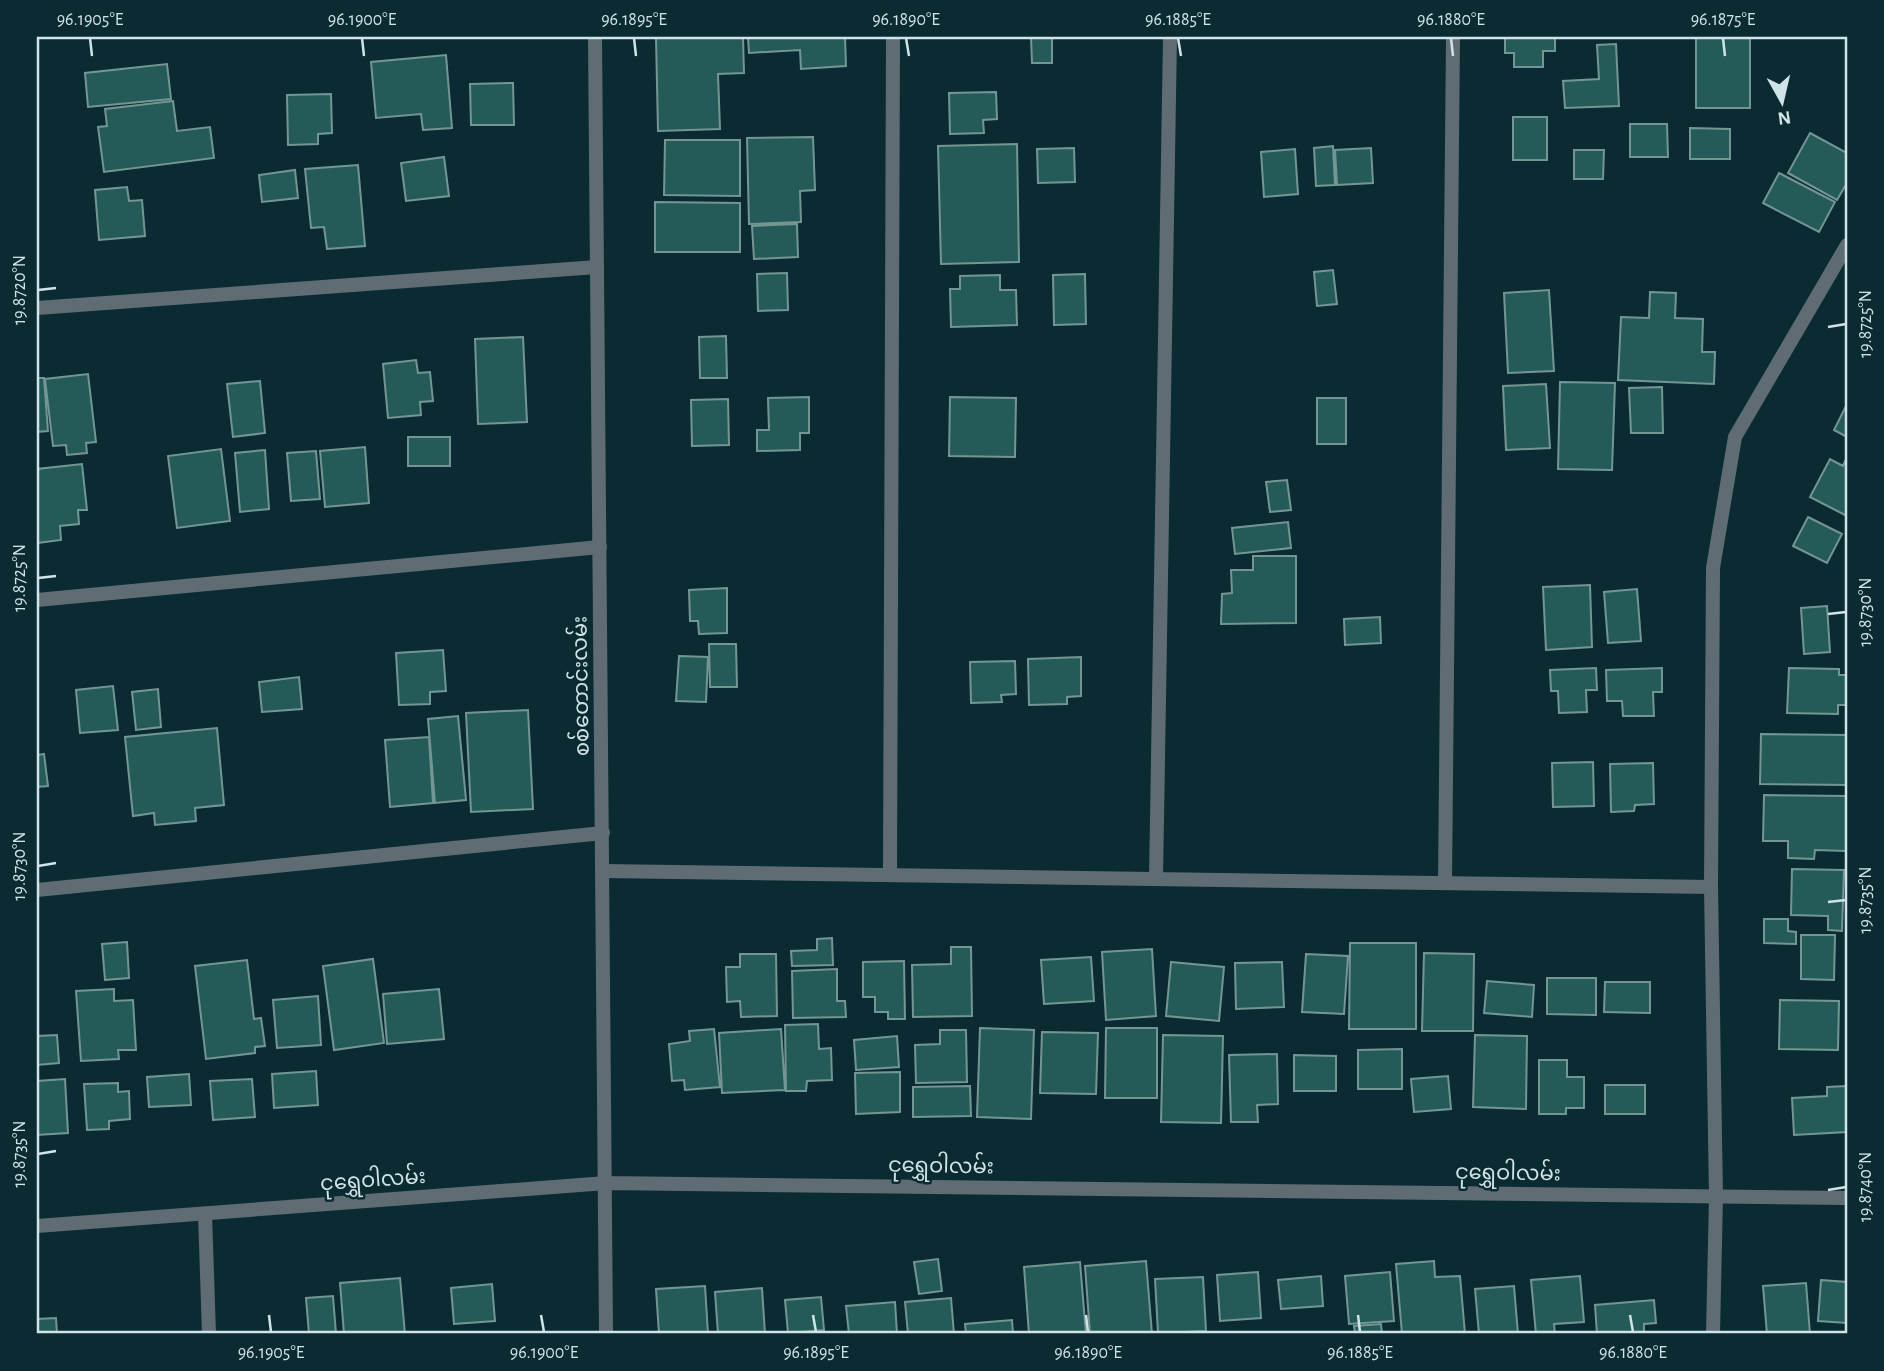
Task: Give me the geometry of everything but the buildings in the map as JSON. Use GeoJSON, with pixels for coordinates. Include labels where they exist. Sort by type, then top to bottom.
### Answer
{"type":"FeatureCollection","features":[{"type":"Feature","properties":{"kind":"street","name":"စစ်တောင်းလမ်း"},"geometry":{"type":"LineString","coordinates":[[595,37],[606,1334]]}},
{"type":"Feature","properties":{"kind":"street"},"geometry":{"type":"LineString","coordinates":[[890,875],[893,37]]}},
{"type":"Feature","properties":{"kind":"street"},"geometry":{"type":"LineString","coordinates":[[1156,879],[1170,37]]}},
{"type":"Feature","properties":{"kind":"street"},"geometry":{"type":"LineString","coordinates":[[1445,883],[1453,37]]}},
{"type":"Feature","properties":{"kind":"street"},"geometry":{"type":"LineString","coordinates":[[1713,1334],[1716,1197],[1711,887],[1713,568],[1735,437],[1847,246]]}},
{"type":"Feature","properties":{"kind":"street"},"geometry":{"type":"LineString","coordinates":[[37,308],[597,267]]}},
{"type":"Feature","properties":{"kind":"street"},"geometry":{"type":"LineString","coordinates":[[37,600],[600,547]]}},
{"type":"Feature","properties":{"kind":"street"},"geometry":{"type":"LineString","coordinates":[[37,890],[603,833]]}},
{"type":"Feature","properties":{"kind":"street"},"geometry":{"type":"LineString","coordinates":[[603,871],[1711,887]]}},
{"type":"Feature","properties":{"kind":"street","name":"ငုရွှေဝါလမ်း"},"geometry":{"type":"LineString","coordinates":[[37,1226],[606,1183],[1847,1198]]}},
{"type":"Feature","properties":{"kind":"street"},"geometry":{"type":"LineString","coordinates":[[205,1214],[209,1334]]}}]}
